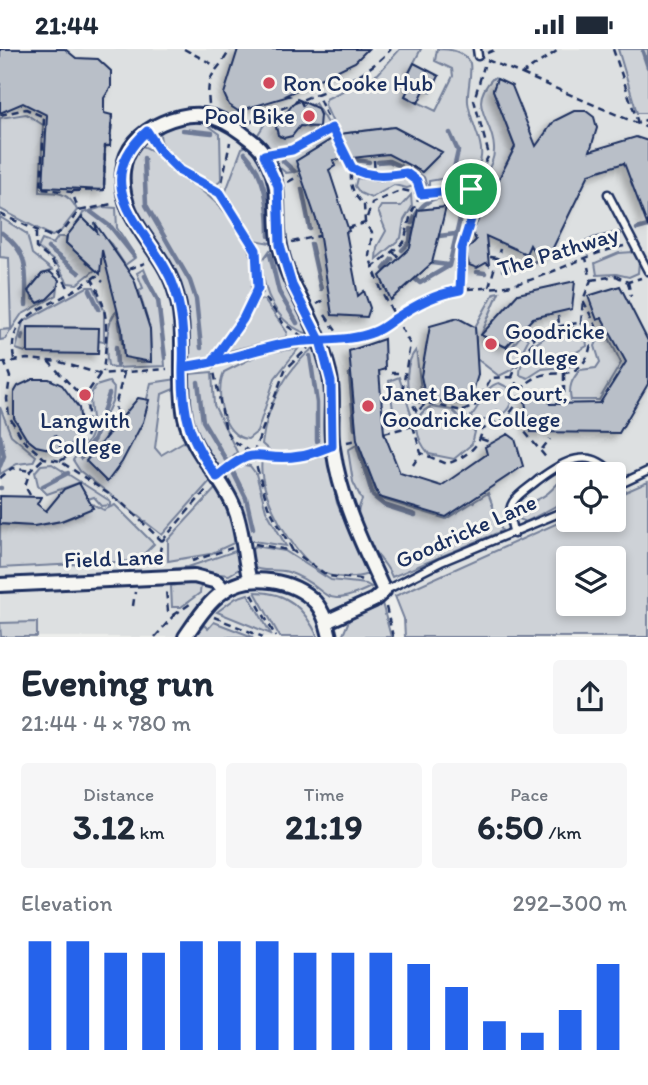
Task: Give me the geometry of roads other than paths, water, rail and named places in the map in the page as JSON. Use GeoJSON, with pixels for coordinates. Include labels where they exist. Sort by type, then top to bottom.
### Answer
{"type":"FeatureCollection","features":[{"type":"Feature","properties":{"kind":"street"},"geometry":{"type":"LineString","coordinates":[[250,581],[235,509],[193,441],[186,419],[184,343],[174,286],[158,257],[134,225],[123,194],[125,159],[131,145],[147,131],[180,117],[195,115],[220,118],[239,130],[264,155],[278,186],[280,245],[292,285],[320,340],[331,382],[332,446],[340,487],[382,592]]}},
{"type":"Feature","properties":{"kind":"street","name":"Field Lane"},"geometry":{"type":"LineString","coordinates":[[0,585],[156,584],[206,577],[217,582],[224,590]]}},
{"type":"Feature","properties":{"kind":"street"},"geometry":{"type":"LineString","coordinates":[[185,637],[200,615],[224,590],[250,581],[274,582],[298,590],[314,601],[326,622],[330,637]]}},
{"type":"Feature","properties":{"kind":"street","name":"Goodricke Lane"},"geometry":{"type":"LineString","coordinates":[[326,622],[342,613],[348,605],[371,593],[382,592]]}},
{"type":"Feature","properties":{"kind":"lane"},"geometry":{"type":"LineString","coordinates":[[608,194],[648,271]]}},
{"type":"Feature","properties":{"kind":"lane"},"geometry":{"type":"LineString","coordinates":[[568,462],[576,458],[596,459],[599,462]]}},
{"type":"Feature","properties":{"kind":"lane"},"geometry":{"type":"LineString","coordinates":[[514,534],[509,515],[512,503],[556,468]]}},
{"type":"Feature","properties":{"kind":"lane"},"geometry":{"type":"LineString","coordinates":[[626,481],[648,471]]}},
{"type":"Feature","properties":{"kind":"lane","name":"Goodricke Lane"},"geometry":{"type":"LineString","coordinates":[[382,592],[441,562],[556,515]]}},
{"type":"Feature","properties":{"kind":"waterway"},"geometry":{"type":"LineString","coordinates":[[643,52],[648,67]]}},
{"type":"Feature","properties":{"kind":"waterway"},"geometry":{"type":"LineString","coordinates":[[183,130],[212,133]]}},
{"type":"Feature","properties":{"kind":"waterway"},"geometry":{"type":"LineString","coordinates":[[450,133],[458,151],[453,173]]}},
{"type":"Feature","properties":{"kind":"waterway"},"geometry":{"type":"LineString","coordinates":[[245,153],[262,181],[269,236]]}},
{"type":"Feature","properties":{"kind":"waterway"},"geometry":{"type":"LineString","coordinates":[[144,158],[146,205],[190,281],[196,299],[201,348]]}},
{"type":"Feature","properties":{"kind":"waterway"},"geometry":{"type":"LineString","coordinates":[[350,159],[369,162]]}},
{"type":"Feature","properties":{"kind":"waterway"},"geometry":{"type":"LineString","coordinates":[[283,161],[294,171]]}},
{"type":"Feature","properties":{"kind":"waterway"},"geometry":{"type":"LineString","coordinates":[[378,162],[389,161],[400,166]]}},
{"type":"Feature","properties":{"kind":"waterway"},"geometry":{"type":"LineString","coordinates":[[412,170],[423,178],[425,185]]}},
{"type":"Feature","properties":{"kind":"waterway"},"geometry":{"type":"LineString","coordinates":[[302,189],[310,229]]}},
{"type":"Feature","properties":{"kind":"waterway"},"geometry":{"type":"LineString","coordinates":[[412,223],[423,206],[440,197],[454,198],[462,210],[449,266],[420,283],[415,279]]}},
{"type":"Feature","properties":{"kind":"waterway"},"geometry":{"type":"LineString","coordinates":[[91,212],[111,227],[134,256]]}},
{"type":"Feature","properties":{"kind":"waterway"},"geometry":{"type":"LineString","coordinates":[[637,229],[648,226]]}},
{"type":"Feature","properties":{"kind":"waterway"},"geometry":{"type":"LineString","coordinates":[[402,250],[410,242],[411,229]]}},
{"type":"Feature","properties":{"kind":"waterway"},"geometry":{"type":"LineString","coordinates":[[2,233],[18,248],[22,256],[26,273],[26,305]]}},
{"type":"Feature","properties":{"kind":"waterway"},"geometry":{"type":"LineString","coordinates":[[570,250],[594,239],[619,233]]}},
{"type":"Feature","properties":{"kind":"waterway"},"geometry":{"type":"LineString","coordinates":[[439,236],[455,234]]}},
{"type":"Feature","properties":{"kind":"waterway"},"geometry":{"type":"LineString","coordinates":[[311,244],[321,289]]}},
{"type":"Feature","properties":{"kind":"waterway"},"geometry":{"type":"LineString","coordinates":[[48,248],[79,273]]}},
{"type":"Feature","properties":{"kind":"waterway"},"geometry":{"type":"LineString","coordinates":[[270,254],[279,292],[297,323]]}},
{"type":"Feature","properties":{"kind":"waterway"},"geometry":{"type":"LineString","coordinates":[[384,269],[392,259]]}},
{"type":"Feature","properties":{"kind":"waterway"},"geometry":{"type":"LineString","coordinates":[[503,270],[535,262]]}},
{"type":"Feature","properties":{"kind":"waterway"},"geometry":{"type":"LineString","coordinates":[[432,263],[448,265]]}},
{"type":"Feature","properties":{"kind":"waterway"},"geometry":{"type":"LineString","coordinates":[[477,272],[485,273]]}},
{"type":"Feature","properties":{"kind":"waterway"},"geometry":{"type":"LineString","coordinates":[[145,276],[158,300],[165,358]]}},
{"type":"Feature","properties":{"kind":"waterway"},"geometry":{"type":"LineString","coordinates":[[90,290],[99,309]]}},
{"type":"Feature","properties":{"kind":"waterway"},"geometry":{"type":"LineString","coordinates":[[22,339],[23,335]]}},
{"type":"Feature","properties":{"kind":"waterway"},"geometry":{"type":"LineString","coordinates":[[116,347],[117,365]]}},
{"type":"Feature","properties":{"kind":"waterway"},"geometry":{"type":"LineString","coordinates":[[310,356],[317,403],[317,441]]}},
{"type":"Feature","properties":{"kind":"waterway"},"geometry":{"type":"LineString","coordinates":[[350,374],[355,429]]}},
{"type":"Feature","properties":{"kind":"waterway"},"geometry":{"type":"LineString","coordinates":[[198,382],[203,421],[226,460]]}},
{"type":"Feature","properties":{"kind":"waterway"},"geometry":{"type":"LineString","coordinates":[[81,458],[94,439],[109,394]]}},
{"type":"Feature","properties":{"kind":"waterway"},"geometry":{"type":"LineString","coordinates":[[0,436],[4,456],[0,466]]}},
{"type":"Feature","properties":{"kind":"waterway"},"geometry":{"type":"LineString","coordinates":[[358,447],[373,496],[384,505],[415,515]]}},
{"type":"Feature","properties":{"kind":"waterway"},"geometry":{"type":"LineString","coordinates":[[233,472],[246,498],[253,528]]}},
{"type":"Feature","properties":{"kind":"waterway"},"geometry":{"type":"LineString","coordinates":[[43,486],[68,473]]}},
{"type":"Feature","properties":{"kind":"place","name":"Ron Cooke Hub"},"geometry":{"type":"Point","coordinates":[269,83]}},
{"type":"Feature","properties":{"kind":"place","name":"Pool Bike"},"geometry":{"type":"Point","coordinates":[309,116]}},
{"type":"Feature","properties":{"kind":"place","name":"Goodricke College"},"geometry":{"type":"Point","coordinates":[491,344]}},
{"type":"Feature","properties":{"kind":"place","name":"Langwith College"},"geometry":{"type":"Point","coordinates":[85,395]}},
{"type":"Feature","properties":{"kind":"place","name":"Janet Baker Court, Goodricke College"},"geometry":{"type":"Point","coordinates":[368,406]}}]}
